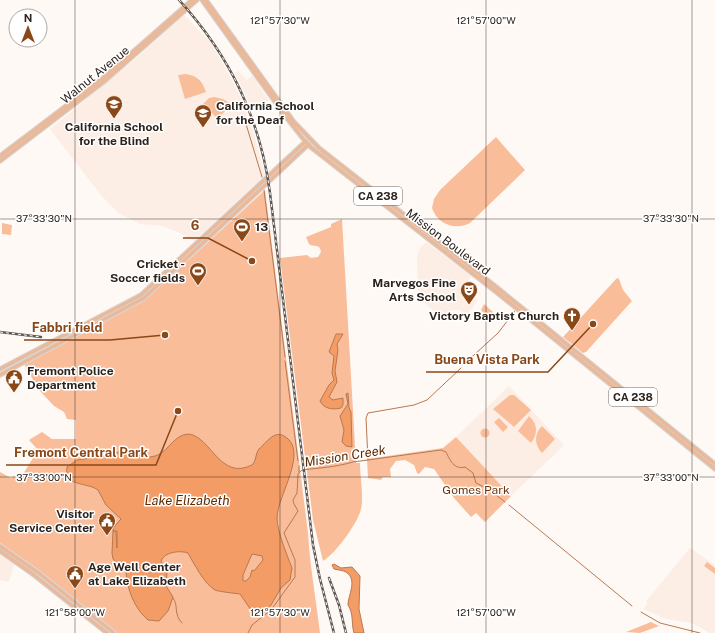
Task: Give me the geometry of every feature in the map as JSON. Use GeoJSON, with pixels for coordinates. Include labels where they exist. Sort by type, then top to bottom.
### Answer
{"type":"FeatureCollection","features":[{"type":"Feature","properties":{"kind":"main road","name":"Walnut Avenue"},"geometry":{"type":"LineString","coordinates":[[0,156],[89,89],[192,0]]}},
{"type":"Feature","properties":{"kind":"main road","name":"Walnut Avenue"},"geometry":{"type":"LineString","coordinates":[[0,161],[110,77],[197,0]]}},
{"type":"Feature","properties":{"kind":"main road"},"geometry":{"type":"LineString","coordinates":[[0,375],[144,298],[310,143],[305,141],[288,121],[202,0]]}},
{"type":"Feature","properties":{"kind":"main road","name":"Mission Boulevard"},"geometry":{"type":"LineString","coordinates":[[206,0],[310,143],[501,295],[715,469]]}},
{"type":"Feature","properties":{"kind":"main road"},"geometry":{"type":"LineString","coordinates":[[0,369],[141,295],[305,141]]}},
{"type":"Feature","properties":{"kind":"main road","name":"Mission Boulevard"},"geometry":{"type":"LineString","coordinates":[[310,143],[568,344],[715,464]]}},
{"type":"Feature","properties":{"kind":"main road"},"geometry":{"type":"LineString","coordinates":[[288,163],[288,159],[300,145]]}},
{"type":"Feature","properties":{"kind":"main road"},"geometry":{"type":"LineString","coordinates":[[270,174],[284,164],[288,163]]}},
{"type":"Feature","properties":{"kind":"main road"},"geometry":{"type":"LineString","coordinates":[[0,546],[40,574],[114,633]]}},
{"type":"Feature","properties":{"kind":"main road"},"geometry":{"type":"LineString","coordinates":[[0,551],[37,577],[107,633]]}},
{"type":"Feature","properties":{"kind":"shaded area","name":"California School for the Deaf"},"geometry":{"type":"Polygon","coordinates":[[[184,15],[211,43],[232,80],[247,111],[246,120],[250,119],[265,175],[194,241],[178,232],[162,226],[140,224],[118,213],[100,194],[50,129],[133,61],[184,15]]]}},
{"type":"Feature","properties":{"kind":"shaded area"},"geometry":{"type":"Polygon","coordinates":[[[238,71],[247,80],[252,75],[269,100],[265,102],[262,100],[253,111],[235,73],[238,71]]]}},
{"type":"Feature","properties":{"kind":"shaded area"},"geometry":{"type":"Polygon","coordinates":[[[426,242],[471,276],[465,286],[472,291],[470,294],[478,300],[466,316],[460,310],[451,310],[443,318],[422,301],[422,299],[418,300],[417,256],[420,248],[426,242]]]}},
{"type":"Feature","properties":{"kind":"shaded area"},"geometry":{"type":"Polygon","coordinates":[[[509,386],[564,445],[511,496],[456,437],[509,386]]]}},
{"type":"Feature","properties":{"kind":"shaded area"},"geometry":{"type":"Polygon","coordinates":[[[690,548],[715,565],[715,633],[710,633],[692,623],[666,619],[643,609],[647,604],[646,601],[690,548]]]}},
{"type":"Feature","properties":{"kind":"shaded area"},"geometry":{"type":"Polygon","coordinates":[[[0,554],[15,563],[9,582],[0,580],[0,554]]]}},
{"type":"Feature","properties":{"kind":"green space"},"geometry":{"type":"Polygon","coordinates":[[[186,74],[194,76],[199,80],[206,92],[185,99],[178,75],[186,74]]]}},
{"type":"Feature","properties":{"kind":"green space"},"geometry":{"type":"Polygon","coordinates":[[[214,97],[223,99],[231,104],[218,119],[203,104],[209,98],[214,97]]]}},
{"type":"Feature","properties":{"kind":"green space"},"geometry":{"type":"Polygon","coordinates":[[[496,137],[525,170],[470,223],[453,226],[442,222],[434,214],[432,208],[434,199],[440,190],[496,137]]]}},
{"type":"Feature","properties":{"kind":"green space"},"geometry":{"type":"Polygon","coordinates":[[[265,190],[320,633],[116,633],[36,568],[0,543],[0,472],[11,478],[14,476],[20,479],[38,450],[29,440],[42,432],[52,439],[76,439],[76,420],[67,419],[64,412],[54,406],[39,390],[24,364],[147,298],[265,190]]]}},
{"type":"Feature","properties":{"kind":"green space"},"geometry":{"type":"Polygon","coordinates":[[[342,219],[356,463],[360,463],[362,504],[359,515],[351,530],[334,552],[323,561],[313,520],[280,258],[307,255],[311,258],[318,257],[321,252],[320,249],[309,244],[306,237],[331,227],[331,224],[342,219]]]}},
{"type":"Feature","properties":{"kind":"green space"},"geometry":{"type":"Polygon","coordinates":[[[2,223],[12,225],[11,235],[2,234],[2,223]]]}},
{"type":"Feature","properties":{"kind":"green space"},"geometry":{"type":"Polygon","coordinates":[[[617,278],[619,279],[623,290],[632,301],[586,352],[583,353],[563,337],[617,278]]]}},
{"type":"Feature","properties":{"kind":"green space"},"geometry":{"type":"Polygon","coordinates":[[[484,304],[493,312],[488,318],[481,310],[484,304]]]}},
{"type":"Feature","properties":{"kind":"green space"},"geometry":{"type":"Polygon","coordinates":[[[510,395],[514,395],[531,410],[514,427],[493,409],[510,395]]]}},
{"type":"Feature","properties":{"kind":"green space"},"geometry":{"type":"Polygon","coordinates":[[[529,416],[534,422],[536,429],[535,436],[531,443],[518,431],[529,416]]]}},
{"type":"Feature","properties":{"kind":"green space"},"geometry":{"type":"Polygon","coordinates":[[[499,418],[508,427],[503,432],[494,422],[499,418]]]}},
{"type":"Feature","properties":{"kind":"green space"},"geometry":{"type":"Polygon","coordinates":[[[542,426],[555,439],[542,453],[536,443],[536,436],[542,426]]]}},
{"type":"Feature","properties":{"kind":"green space"},"geometry":{"type":"Polygon","coordinates":[[[485,428],[490,433],[485,438],[480,433],[485,428]]]}},
{"type":"Feature","properties":{"kind":"green space","name":"Gomes Park"},"geometry":{"type":"Polygon","coordinates":[[[456,437],[511,496],[485,522],[476,513],[471,517],[454,498],[434,469],[425,467],[419,474],[417,473],[414,465],[405,460],[396,461],[390,469],[391,477],[383,477],[381,480],[368,478],[367,459],[443,448],[456,437]]]}},
{"type":"Feature","properties":{"kind":"green space"},"geometry":{"type":"Polygon","coordinates":[[[707,562],[715,568],[715,574],[704,566],[707,562]]]}},
{"type":"Feature","properties":{"kind":"green space"},"geometry":{"type":"Polygon","coordinates":[[[651,622],[659,626],[640,633],[626,632],[651,622]]]}},
{"type":"Feature","properties":{"kind":"water"},"geometry":{"type":"Polygon","coordinates":[[[336,334],[343,334],[337,344],[338,350],[335,371],[337,382],[329,397],[333,400],[343,398],[343,405],[341,408],[332,409],[324,406],[320,401],[329,385],[334,380],[332,373],[334,356],[329,352],[336,334]]]}},
{"type":"Feature","properties":{"kind":"water"},"geometry":{"type":"Polygon","coordinates":[[[348,393],[349,408],[351,412],[352,447],[346,446],[342,442],[344,430],[340,416],[348,404],[346,394],[348,393]]]}},
{"type":"Feature","properties":{"kind":"water","name":"Lake Elizabeth"},"geometry":{"type":"Polygon","coordinates":[[[189,434],[204,442],[224,463],[232,467],[241,468],[252,465],[259,449],[274,436],[284,436],[291,443],[294,452],[293,462],[278,509],[277,523],[280,536],[292,568],[290,580],[281,588],[265,612],[255,613],[251,610],[240,594],[215,590],[203,578],[188,553],[173,552],[165,556],[161,561],[167,572],[166,586],[173,597],[168,611],[159,621],[148,620],[135,604],[128,585],[126,571],[113,559],[112,553],[113,528],[121,519],[106,505],[98,490],[77,483],[69,478],[67,467],[77,460],[111,455],[123,450],[143,456],[156,456],[178,437],[189,434]],[[113,531],[116,532],[117,548],[117,531],[113,531]],[[252,554],[243,575],[243,581],[246,581],[250,577],[252,570],[254,571],[263,560],[262,556],[252,554]]]}},
{"type":"Feature","properties":{"kind":"water"},"geometry":{"type":"Polygon","coordinates":[[[334,564],[341,568],[352,567],[360,576],[359,609],[364,633],[354,633],[353,629],[351,612],[348,605],[352,588],[350,575],[342,570],[334,569],[332,565],[334,564]]]}},
{"type":"Feature","properties":{"kind":"waterway"},"geometry":{"type":"LineString","coordinates":[[246,124],[262,177]]}},
{"type":"Feature","properties":{"kind":"waterway"},"geometry":{"type":"LineString","coordinates":[[264,190],[285,357]]}},
{"type":"Feature","properties":{"kind":"waterway"},"geometry":{"type":"LineString","coordinates":[[463,365],[498,333],[515,311]]}},
{"type":"Feature","properties":{"kind":"waterway"},"geometry":{"type":"LineString","coordinates":[[285,361],[298,461]]}},
{"type":"Feature","properties":{"kind":"waterway"},"geometry":{"type":"LineString","coordinates":[[368,460],[366,418],[368,413],[414,405],[427,400],[461,368]]}},
{"type":"Feature","properties":{"kind":"waterway","name":"Mission Creek"},"geometry":{"type":"LineString","coordinates":[[248,633],[252,625],[271,610],[295,577],[295,560],[284,533],[298,511],[293,500],[297,493],[298,474],[302,470],[441,450],[446,452],[455,466],[461,468],[465,467],[473,473],[476,483],[488,489],[505,502]]}},
{"type":"Feature","properties":{"kind":"waterway","name":"Mission Creek"},"geometry":{"type":"LineString","coordinates":[[299,466],[299,472]]}},
{"type":"Feature","properties":{"kind":"waterway","name":"Mission Creek"},"geometry":{"type":"LineString","coordinates":[[509,505],[632,606]]}},
{"type":"Feature","properties":{"kind":"waterway"},"geometry":{"type":"LineString","coordinates":[[173,598],[176,604],[179,620],[182,623]]}},
{"type":"Feature","properties":{"kind":"waterway","name":"Mission Creek"},"geometry":{"type":"LineString","coordinates":[[641,612],[660,623],[700,633]]}},
{"type":"Feature","properties":{"kind":"railway"},"geometry":{"type":"LineString","coordinates":[[179,0],[197,21],[228,66],[240,89],[259,139],[270,193],[313,545],[334,633]]}},
{"type":"Feature","properties":{"kind":"railway"},"geometry":{"type":"LineString","coordinates":[[0,332],[41,337]]}},
{"type":"Feature","properties":{"kind":"railway"},"geometry":{"type":"LineString","coordinates":[[329,578],[339,605],[346,633]]}},
{"type":"Feature","properties":{"kind":"place","name":"California School for the Blind"},"geometry":{"type":"Point","coordinates":[114,119]}},
{"type":"Feature","properties":{"kind":"place","name":"California School for the Deaf"},"geometry":{"type":"Point","coordinates":[203,128]}},
{"type":"Feature","properties":{"kind":"place","name":"13"},"geometry":{"type":"Point","coordinates":[242,242]}},
{"type":"Feature","properties":{"kind":"place","name":"6"},"geometry":{"type":"Point","coordinates":[252,261]}},
{"type":"Feature","properties":{"kind":"place","name":"Cricket - Soccer fields"},"geometry":{"type":"Point","coordinates":[198,286]}},
{"type":"Feature","properties":{"kind":"place","name":"Marvegos Fine Arts School"},"geometry":{"type":"Point","coordinates":[469,305]}},
{"type":"Feature","properties":{"kind":"place","name":"Buena Vista Park"},"geometry":{"type":"Point","coordinates":[593,324]}},
{"type":"Feature","properties":{"kind":"place","name":"Victory Baptist Church"},"geometry":{"type":"Point","coordinates":[572,331]}},
{"type":"Feature","properties":{"kind":"place","name":"Fabbri field"},"geometry":{"type":"Point","coordinates":[165,335]}},
{"type":"Feature","properties":{"kind":"place","name":"Fremont Police Department"},"geometry":{"type":"Point","coordinates":[14,393]}},
{"type":"Feature","properties":{"kind":"place","name":"Fremont Central Park"},"geometry":{"type":"Point","coordinates":[178,411]}},
{"type":"Feature","properties":{"kind":"place","name":"Visitor Service Center"},"geometry":{"type":"Point","coordinates":[107,536]}},
{"type":"Feature","properties":{"kind":"place","name":"Age Well Center at Lake Elizabeth"},"geometry":{"type":"Point","coordinates":[75,589]}}]}
